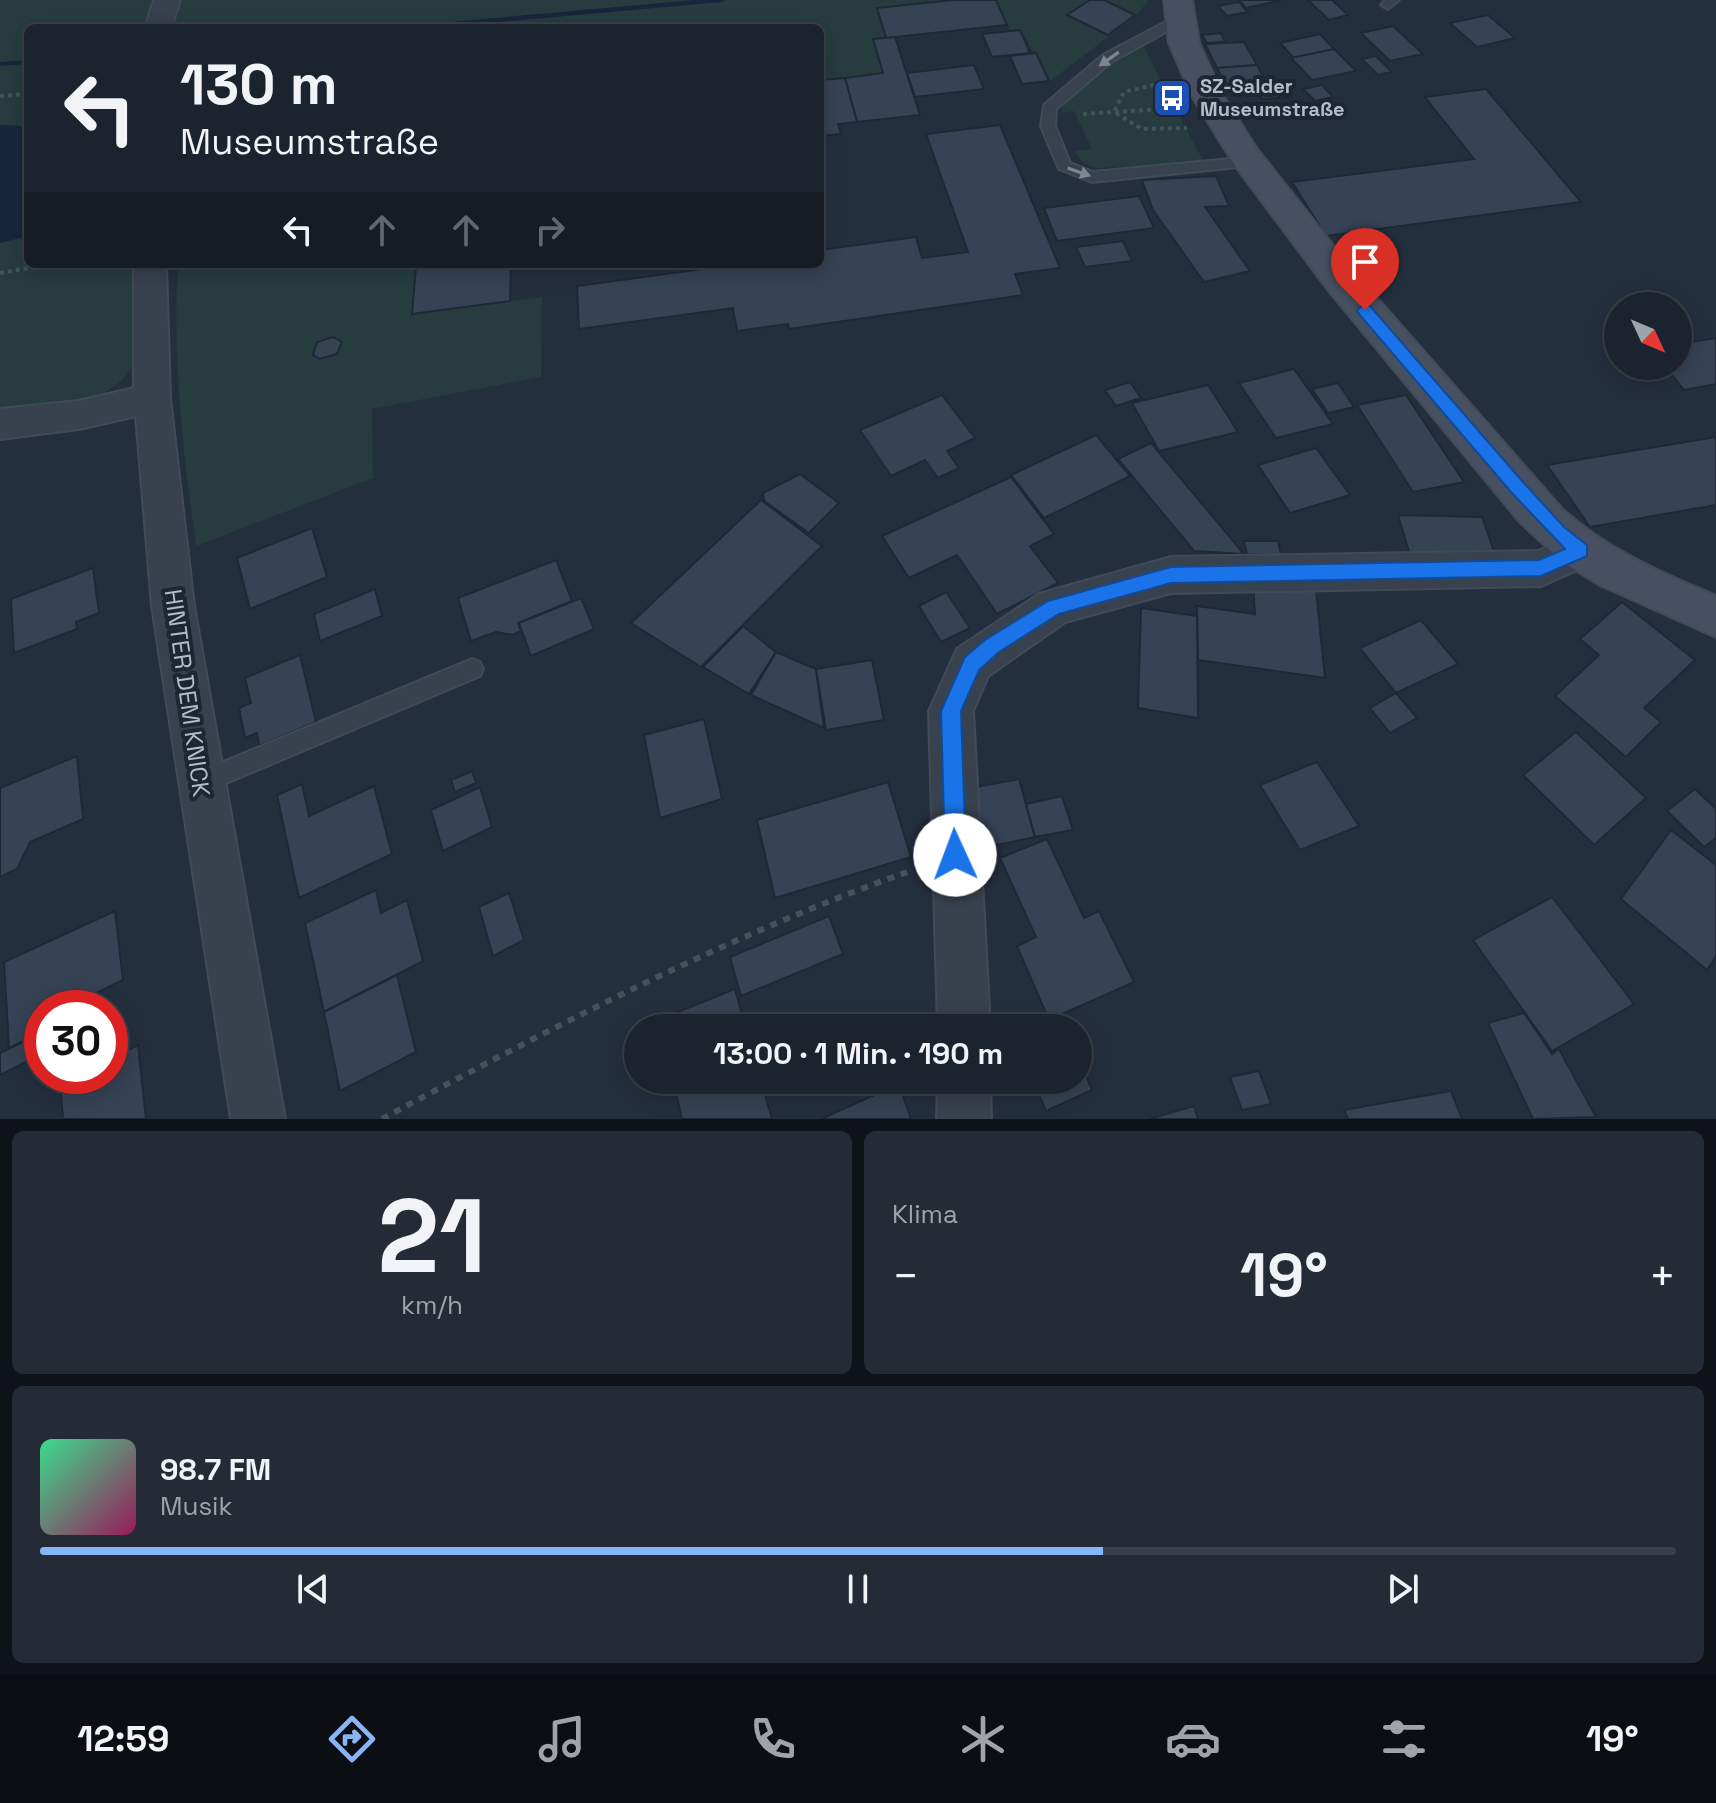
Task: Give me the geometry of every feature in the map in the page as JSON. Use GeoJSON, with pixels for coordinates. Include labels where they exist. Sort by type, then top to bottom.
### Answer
{"type":"FeatureCollection","features":[{"type":"Feature","properties":{"kind":"main road"},"geometry":{"type":"LineString","coordinates":[[1176,10],[1198,80],[1252,162],[1347,289],[1517,487],[1558,532],[1581,550],[1646,587],[1716,617]]}},
{"type":"Feature","properties":{"kind":"street"},"geometry":{"type":"LineString","coordinates":[[159,24],[167,0]]}},
{"type":"Feature","properties":{"kind":"street","name":"HINTER DEM KNICK"},"geometry":{"type":"LineString","coordinates":[[150,268],[152,398],[173,606],[258,1119]]}},
{"type":"Feature","properties":{"kind":"street"},"geometry":{"type":"LineString","coordinates":[[0,424],[79,415],[152,398]]}},
{"type":"Feature","properties":{"kind":"street"},"geometry":{"type":"LineString","coordinates":[[963,1014],[951,711],[972,663],[992,646],[1054,607],[1171,575],[1541,568],[1581,550]]}},
{"type":"Feature","properties":{"kind":"street"},"geometry":{"type":"LineString","coordinates":[[964,1094],[964,1119]]}},
{"type":"Feature","properties":{"kind":"lane"},"geometry":{"type":"LineString","coordinates":[[1176,10],[1049,108],[1048,126],[1064,166],[1082,175],[1252,162]]}},
{"type":"Feature","properties":{"kind":"lane"},"geometry":{"type":"LineString","coordinates":[[200,783],[472,669]]}},
{"type":"Feature","properties":{"kind":"path"},"geometry":{"type":"LineString","coordinates":[[1114,112],[1114,104],[1123,92],[1140,85],[1167,83]]}},
{"type":"Feature","properties":{"kind":"path"},"geometry":{"type":"LineString","coordinates":[[0,96],[24,94]]}},
{"type":"Feature","properties":{"kind":"path"},"geometry":{"type":"LineString","coordinates":[[1049,108],[1060,116],[1180,108]]}},
{"type":"Feature","properties":{"kind":"path"},"geometry":{"type":"LineString","coordinates":[[1114,112],[1142,129],[1191,127]]}},
{"type":"Feature","properties":{"kind":"path"},"geometry":{"type":"LineString","coordinates":[[0,273],[28,268]]}},
{"type":"Feature","properties":{"kind":"path"},"geometry":{"type":"LineString","coordinates":[[382,1119],[588,1008],[825,901],[955,855]]}},
{"type":"Feature","properties":{"kind":"green space"},"geometry":{"type":"Polygon","coordinates":[[[0,0],[158,0],[150,24],[24,24],[24,268],[136,268],[135,363],[122,380],[102,395],[0,409],[0,0]]]}},
{"type":"Feature","properties":{"kind":"green space"},"geometry":{"type":"Polygon","coordinates":[[[176,0],[953,0],[877,8],[886,38],[873,40],[883,73],[824,80],[824,24],[169,24],[176,0]]]}},
{"type":"Feature","properties":{"kind":"green space"},"geometry":{"type":"Polygon","coordinates":[[[996,0],[1148,0],[1137,15],[1050,81],[1021,30],[1010,30],[996,0]]]}},
{"type":"Feature","properties":{"kind":"green space"},"geometry":{"type":"Polygon","coordinates":[[[1141,41],[1164,87],[1158,89],[1163,100],[1171,101],[1204,162],[1100,168],[1085,163],[1075,151],[1092,149],[1074,111],[1061,113],[1063,105],[1141,41]]]}},
{"type":"Feature","properties":{"kind":"green space"},"geometry":{"type":"Polygon","coordinates":[[[178,268],[416,268],[413,314],[542,297],[541,377],[372,409],[373,478],[196,546],[180,405],[178,268]]]}},
{"type":"Feature","properties":{"kind":"water"},"geometry":{"type":"Polygon","coordinates":[[[0,125],[24,126],[24,237],[0,243],[0,125]]]}},
{"type":"Feature","properties":{"kind":"building"},"geometry":{"type":"Polygon","coordinates":[[[953,0],[996,0],[1007,25],[886,38],[877,8],[953,0]]]}},
{"type":"Feature","properties":{"kind":"building"},"geometry":{"type":"Polygon","coordinates":[[[1090,0],[1104,0],[1135,15],[1108,35],[1067,15],[1090,0]]]}},
{"type":"Feature","properties":{"kind":"building"},"geometry":{"type":"Polygon","coordinates":[[[1239,0],[1282,0],[1246,8],[1239,0]]]}},
{"type":"Feature","properties":{"kind":"building"},"geometry":{"type":"Polygon","coordinates":[[[1308,0],[1332,0],[1348,15],[1329,20],[1308,0]]]}},
{"type":"Feature","properties":{"kind":"building"},"geometry":{"type":"Polygon","coordinates":[[[1239,2],[1248,12],[1227,16],[1218,6],[1239,2]]]}},
{"type":"Feature","properties":{"kind":"building"},"geometry":{"type":"Polygon","coordinates":[[[1488,15],[1515,38],[1477,47],[1450,23],[1488,15]]]}},
{"type":"Feature","properties":{"kind":"building"},"geometry":{"type":"Polygon","coordinates":[[[1393,26],[1423,54],[1390,61],[1361,33],[1393,26]]]}},
{"type":"Feature","properties":{"kind":"building"},"geometry":{"type":"Polygon","coordinates":[[[1020,30],[1030,53],[992,57],[982,34],[1020,30]]]}},
{"type":"Feature","properties":{"kind":"building"},"geometry":{"type":"Polygon","coordinates":[[[1221,33],[1225,42],[1207,43],[1202,35],[1221,33]]]}},
{"type":"Feature","properties":{"kind":"building"},"geometry":{"type":"Polygon","coordinates":[[[1320,34],[1334,49],[1294,58],[1280,43],[1320,34]]]}},
{"type":"Feature","properties":{"kind":"building"},"geometry":{"type":"Polygon","coordinates":[[[895,37],[920,115],[857,122],[845,78],[883,73],[873,39],[895,37]]]}},
{"type":"Feature","properties":{"kind":"building"},"geometry":{"type":"Polygon","coordinates":[[[1244,42],[1257,65],[1217,68],[1205,44],[1244,42]]]}},
{"type":"Feature","properties":{"kind":"building"},"geometry":{"type":"Polygon","coordinates":[[[1334,49],[1356,71],[1312,80],[1291,58],[1334,49]]]}},
{"type":"Feature","properties":{"kind":"building"},"geometry":{"type":"Polygon","coordinates":[[[1036,53],[1049,81],[1022,84],[1010,56],[1036,53]]]}},
{"type":"Feature","properties":{"kind":"building"},"geometry":{"type":"Polygon","coordinates":[[[1376,56],[1392,72],[1378,75],[1362,59],[1376,56]]]}},
{"type":"Feature","properties":{"kind":"building"},"geometry":{"type":"Polygon","coordinates":[[[974,65],[984,89],[915,97],[907,73],[974,65]]]}},
{"type":"Feature","properties":{"kind":"building"},"geometry":{"type":"Polygon","coordinates":[[[1257,65],[1270,90],[1229,92],[1217,68],[1257,65]]]}},
{"type":"Feature","properties":{"kind":"building"},"geometry":{"type":"Polygon","coordinates":[[[845,78],[857,122],[838,124],[841,134],[824,136],[824,80],[845,78]]]}},
{"type":"Feature","properties":{"kind":"building"},"geometry":{"type":"Polygon","coordinates":[[[1322,85],[1333,97],[1315,101],[1303,89],[1322,85]]]}},
{"type":"Feature","properties":{"kind":"building"},"geometry":{"type":"Polygon","coordinates":[[[1286,89],[1291,97],[1262,99],[1258,91],[1286,89]]]}},
{"type":"Feature","properties":{"kind":"building"},"geometry":{"type":"Polygon","coordinates":[[[1486,89],[1581,202],[1326,236],[1292,182],[1474,159],[1425,97],[1486,89]]]}},
{"type":"Feature","properties":{"kind":"building"},"geometry":{"type":"Polygon","coordinates":[[[1000,125],[1060,268],[1015,274],[1023,295],[789,329],[788,324],[737,331],[733,308],[579,329],[577,286],[710,268],[824,268],[824,249],[916,237],[922,258],[968,252],[926,134],[1000,125]]]}},
{"type":"Feature","properties":{"kind":"building"},"geometry":{"type":"Polygon","coordinates":[[[1216,176],[1229,206],[1205,207],[1250,271],[1204,282],[1153,210],[1142,180],[1216,176]]]}},
{"type":"Feature","properties":{"kind":"building"},"geometry":{"type":"Polygon","coordinates":[[[1139,196],[1154,228],[1057,241],[1044,208],[1139,196]]]}},
{"type":"Feature","properties":{"kind":"building"},"geometry":{"type":"Polygon","coordinates":[[[1123,241],[1132,261],[1085,267],[1076,247],[1123,241]]]}},
{"type":"Feature","properties":{"kind":"building"},"geometry":{"type":"Polygon","coordinates":[[[416,268],[511,268],[510,301],[412,314],[416,268]]]}},
{"type":"Feature","properties":{"kind":"building"},"geometry":{"type":"Polygon","coordinates":[[[333,337],[342,342],[337,354],[320,359],[313,355],[317,342],[333,337]]]}},
{"type":"Feature","properties":{"kind":"building"},"geometry":{"type":"Polygon","coordinates":[[[1716,338],[1716,384],[1684,390],[1676,380],[1692,380],[1692,342],[1716,338]]]}},
{"type":"Feature","properties":{"kind":"building"},"geometry":{"type":"Polygon","coordinates":[[[1294,369],[1333,424],[1276,438],[1239,383],[1294,369]]]}},
{"type":"Feature","properties":{"kind":"building"},"geometry":{"type":"Polygon","coordinates":[[[1130,382],[1141,398],[1116,406],[1105,390],[1130,382]]]}},
{"type":"Feature","properties":{"kind":"building"},"geometry":{"type":"Polygon","coordinates":[[[1338,383],[1354,407],[1328,413],[1312,389],[1338,383]]]}},
{"type":"Feature","properties":{"kind":"building"},"geometry":{"type":"Polygon","coordinates":[[[1208,385],[1238,432],[1159,451],[1132,403],[1208,385]]]}},
{"type":"Feature","properties":{"kind":"building"},"geometry":{"type":"Polygon","coordinates":[[[942,395],[975,438],[947,451],[959,468],[938,478],[925,460],[891,476],[860,430],[942,395]]]}},
{"type":"Feature","properties":{"kind":"building"},"geometry":{"type":"Polygon","coordinates":[[[1406,395],[1464,482],[1413,492],[1357,405],[1406,395]]]}},
{"type":"Feature","properties":{"kind":"building"},"geometry":{"type":"Polygon","coordinates":[[[1096,435],[1130,476],[1044,518],[1011,475],[1096,435]]]}},
{"type":"Feature","properties":{"kind":"building"},"geometry":{"type":"Polygon","coordinates":[[[1716,437],[1716,505],[1590,527],[1547,465],[1716,437]]]}},
{"type":"Feature","properties":{"kind":"building"},"geometry":{"type":"Polygon","coordinates":[[[1151,443],[1244,554],[1194,551],[1118,459],[1151,443]]]}},
{"type":"Feature","properties":{"kind":"building"},"geometry":{"type":"Polygon","coordinates":[[[1316,448],[1350,495],[1290,513],[1258,465],[1316,448]]]}},
{"type":"Feature","properties":{"kind":"building"},"geometry":{"type":"Polygon","coordinates":[[[800,474],[839,503],[809,533],[764,501],[763,493],[800,474]]]}},
{"type":"Feature","properties":{"kind":"building"},"geometry":{"type":"Polygon","coordinates":[[[1011,477],[1054,534],[1030,546],[1058,583],[997,614],[957,555],[909,578],[882,536],[1011,477]]]}},
{"type":"Feature","properties":{"kind":"building"},"geometry":{"type":"Polygon","coordinates":[[[761,500],[822,546],[701,667],[631,623],[761,500]]]}},
{"type":"Feature","properties":{"kind":"building"},"geometry":{"type":"Polygon","coordinates":[[[1398,515],[1482,517],[1496,557],[1410,555],[1398,515]]]}},
{"type":"Feature","properties":{"kind":"building"},"geometry":{"type":"Polygon","coordinates":[[[312,528],[327,577],[250,609],[237,558],[312,528]]]}},
{"type":"Feature","properties":{"kind":"building"},"geometry":{"type":"Polygon","coordinates":[[[1244,541],[1278,541],[1281,555],[1247,554],[1244,541]]]}},
{"type":"Feature","properties":{"kind":"building"},"geometry":{"type":"Polygon","coordinates":[[[556,560],[572,601],[518,623],[521,631],[513,635],[496,632],[471,641],[458,598],[556,560]]]}},
{"type":"Feature","properties":{"kind":"building"},"geometry":{"type":"Polygon","coordinates":[[[93,568],[99,613],[76,622],[77,629],[14,653],[11,599],[93,568]]]}},
{"type":"Feature","properties":{"kind":"building"},"geometry":{"type":"Polygon","coordinates":[[[1253,582],[1316,590],[1325,678],[1198,660],[1197,606],[1255,614],[1253,582]]]}},
{"type":"Feature","properties":{"kind":"building"},"geometry":{"type":"Polygon","coordinates":[[[375,589],[382,616],[320,641],[314,614],[375,589]]]}},
{"type":"Feature","properties":{"kind":"building"},"geometry":{"type":"Polygon","coordinates":[[[946,592],[970,628],[941,642],[919,606],[946,592]]]}},
{"type":"Feature","properties":{"kind":"building"},"geometry":{"type":"Polygon","coordinates":[[[581,598],[594,629],[531,656],[519,623],[581,598]]]}},
{"type":"Feature","properties":{"kind":"building"},"geometry":{"type":"Polygon","coordinates":[[[1622,602],[1695,660],[1644,708],[1661,722],[1626,757],[1555,696],[1599,655],[1580,639],[1622,602]]]}},
{"type":"Feature","properties":{"kind":"building"},"geometry":{"type":"Polygon","coordinates":[[[1141,608],[1197,616],[1198,718],[1138,708],[1141,608]]]}},
{"type":"Feature","properties":{"kind":"building"},"geometry":{"type":"Polygon","coordinates":[[[1421,620],[1458,664],[1396,693],[1360,648],[1421,620]]]}},
{"type":"Feature","properties":{"kind":"building"},"geometry":{"type":"Polygon","coordinates":[[[743,626],[776,652],[749,694],[703,667],[743,626]]]}},
{"type":"Feature","properties":{"kind":"building"},"geometry":{"type":"Polygon","coordinates":[[[776,652],[816,669],[824,728],[751,695],[776,652]]]}},
{"type":"Feature","properties":{"kind":"building"},"geometry":{"type":"Polygon","coordinates":[[[300,655],[316,722],[259,746],[257,733],[245,738],[239,708],[251,703],[245,678],[300,655]]]}},
{"type":"Feature","properties":{"kind":"building"},"geometry":{"type":"Polygon","coordinates":[[[872,660],[884,720],[826,730],[816,669],[872,660]]]}},
{"type":"Feature","properties":{"kind":"building"},"geometry":{"type":"Polygon","coordinates":[[[1396,693],[1417,718],[1390,733],[1370,708],[1396,693]]]}},
{"type":"Feature","properties":{"kind":"building"},"geometry":{"type":"Polygon","coordinates":[[[704,719],[722,799],[660,818],[644,735],[704,719]]]}},
{"type":"Feature","properties":{"kind":"building"},"geometry":{"type":"Polygon","coordinates":[[[1576,732],[1646,798],[1594,845],[1523,775],[1576,732]]]}},
{"type":"Feature","properties":{"kind":"building"},"geometry":{"type":"Polygon","coordinates":[[[77,756],[83,819],[30,842],[17,869],[0,877],[0,788],[77,756]]]}},
{"type":"Feature","properties":{"kind":"building"},"geometry":{"type":"Polygon","coordinates":[[[1317,762],[1359,826],[1300,850],[1260,785],[1317,762]]]}},
{"type":"Feature","properties":{"kind":"building"},"geometry":{"type":"Polygon","coordinates":[[[472,771],[476,783],[455,792],[451,780],[472,771]]]}},
{"type":"Feature","properties":{"kind":"building"},"geometry":{"type":"Polygon","coordinates":[[[1019,779],[1035,837],[973,850],[959,790],[1019,779]]]}},
{"type":"Feature","properties":{"kind":"building"},"geometry":{"type":"Polygon","coordinates":[[[888,782],[911,857],[775,898],[757,820],[888,782]]]}},
{"type":"Feature","properties":{"kind":"building"},"geometry":{"type":"Polygon","coordinates":[[[302,784],[309,816],[374,786],[392,854],[299,898],[277,795],[302,784]]]}},
{"type":"Feature","properties":{"kind":"building"},"geometry":{"type":"Polygon","coordinates":[[[480,787],[492,827],[443,851],[431,810],[480,787]]]}},
{"type":"Feature","properties":{"kind":"building"},"geometry":{"type":"Polygon","coordinates":[[[1695,789],[1716,809],[1716,838],[1704,847],[1667,811],[1695,789]]]}},
{"type":"Feature","properties":{"kind":"building"},"geometry":{"type":"Polygon","coordinates":[[[1062,796],[1073,830],[1035,837],[1026,804],[1062,796]]]}},
{"type":"Feature","properties":{"kind":"building"},"geometry":{"type":"Polygon","coordinates":[[[1671,830],[1716,865],[1716,956],[1707,970],[1621,899],[1671,830]]]}},
{"type":"Feature","properties":{"kind":"building"},"geometry":{"type":"Polygon","coordinates":[[[1047,839],[1084,918],[1099,911],[1134,982],[1062,1014],[1046,1014],[1017,946],[1036,937],[1000,858],[1047,839]]]}},
{"type":"Feature","properties":{"kind":"building"},"geometry":{"type":"Polygon","coordinates":[[[376,890],[381,913],[407,900],[423,961],[324,1012],[305,923],[376,890]]]}},
{"type":"Feature","properties":{"kind":"building"},"geometry":{"type":"Polygon","coordinates":[[[509,893],[524,940],[493,956],[479,907],[509,893]]]}},
{"type":"Feature","properties":{"kind":"building"},"geometry":{"type":"Polygon","coordinates":[[[1552,897],[1634,1004],[1552,1051],[1473,940],[1552,897]]]}},
{"type":"Feature","properties":{"kind":"building"},"geometry":{"type":"Polygon","coordinates":[[[115,911],[123,980],[102,990],[24,990],[24,1041],[9,1048],[4,962],[115,911]]]}},
{"type":"Feature","properties":{"kind":"building"},"geometry":{"type":"Polygon","coordinates":[[[829,916],[843,954],[741,996],[730,957],[829,916]]]}},
{"type":"Feature","properties":{"kind":"building"},"geometry":{"type":"Polygon","coordinates":[[[397,975],[416,1052],[340,1091],[324,1012],[397,975]]]}},
{"type":"Feature","properties":{"kind":"building"},"geometry":{"type":"Polygon","coordinates":[[[735,989],[742,1014],[673,1014],[735,989]]]}},
{"type":"Feature","properties":{"kind":"building"},"geometry":{"type":"Polygon","coordinates":[[[1524,1013],[1552,1054],[1559,1049],[1596,1117],[1533,1119],[1488,1023],[1524,1013]]]}},
{"type":"Feature","properties":{"kind":"building"},"geometry":{"type":"Polygon","coordinates":[[[24,1041],[24,1063],[0,1075],[0,1053],[24,1041]]]}},
{"type":"Feature","properties":{"kind":"building"},"geometry":{"type":"Polygon","coordinates":[[[138,1045],[146,1119],[63,1119],[61,1094],[128,1094],[128,1050],[138,1045]]]}},
{"type":"Feature","properties":{"kind":"building"},"geometry":{"type":"Polygon","coordinates":[[[1259,1071],[1271,1104],[1242,1110],[1230,1077],[1259,1071]]]}},
{"type":"Feature","properties":{"kind":"building"},"geometry":{"type":"Polygon","coordinates":[[[1451,1091],[1462,1119],[1348,1119],[1344,1110],[1451,1091]]]}},
{"type":"Feature","properties":{"kind":"building"},"geometry":{"type":"Polygon","coordinates":[[[676,1094],[765,1094],[772,1119],[682,1119],[676,1094]]]}},
{"type":"Feature","properties":{"kind":"building"},"geometry":{"type":"Polygon","coordinates":[[[877,1094],[902,1094],[911,1119],[821,1119],[877,1094]]]}},
{"type":"Feature","properties":{"kind":"building"},"geometry":{"type":"Polygon","coordinates":[[[1039,1094],[1083,1094],[1046,1111],[1039,1094]]]}},
{"type":"Feature","properties":{"kind":"building"},"geometry":{"type":"Polygon","coordinates":[[[1194,1106],[1198,1119],[1149,1119],[1194,1106]]]}},
{"type":"Feature","properties":{"kind":"waterway"},"geometry":{"type":"LineString","coordinates":[[451,24],[722,0]]}},
{"type":"Feature","properties":{"kind":"waterway"},"geometry":{"type":"LineString","coordinates":[[0,64],[24,62]]}},
{"type":"Feature","properties":{"kind":"place","name":"SZ-Salder Museumstraße"},"geometry":{"type":"Point","coordinates":[1172,98]}},
{"type":"Feature","properties":{"kind":"route"},"geometry":{"type":"LineString","coordinates":[[955,855],[951,711],[972,663],[992,646],[1054,607],[1171,575],[1541,568],[1581,550],[1558,532],[1517,487],[1365,310]]}}]}
